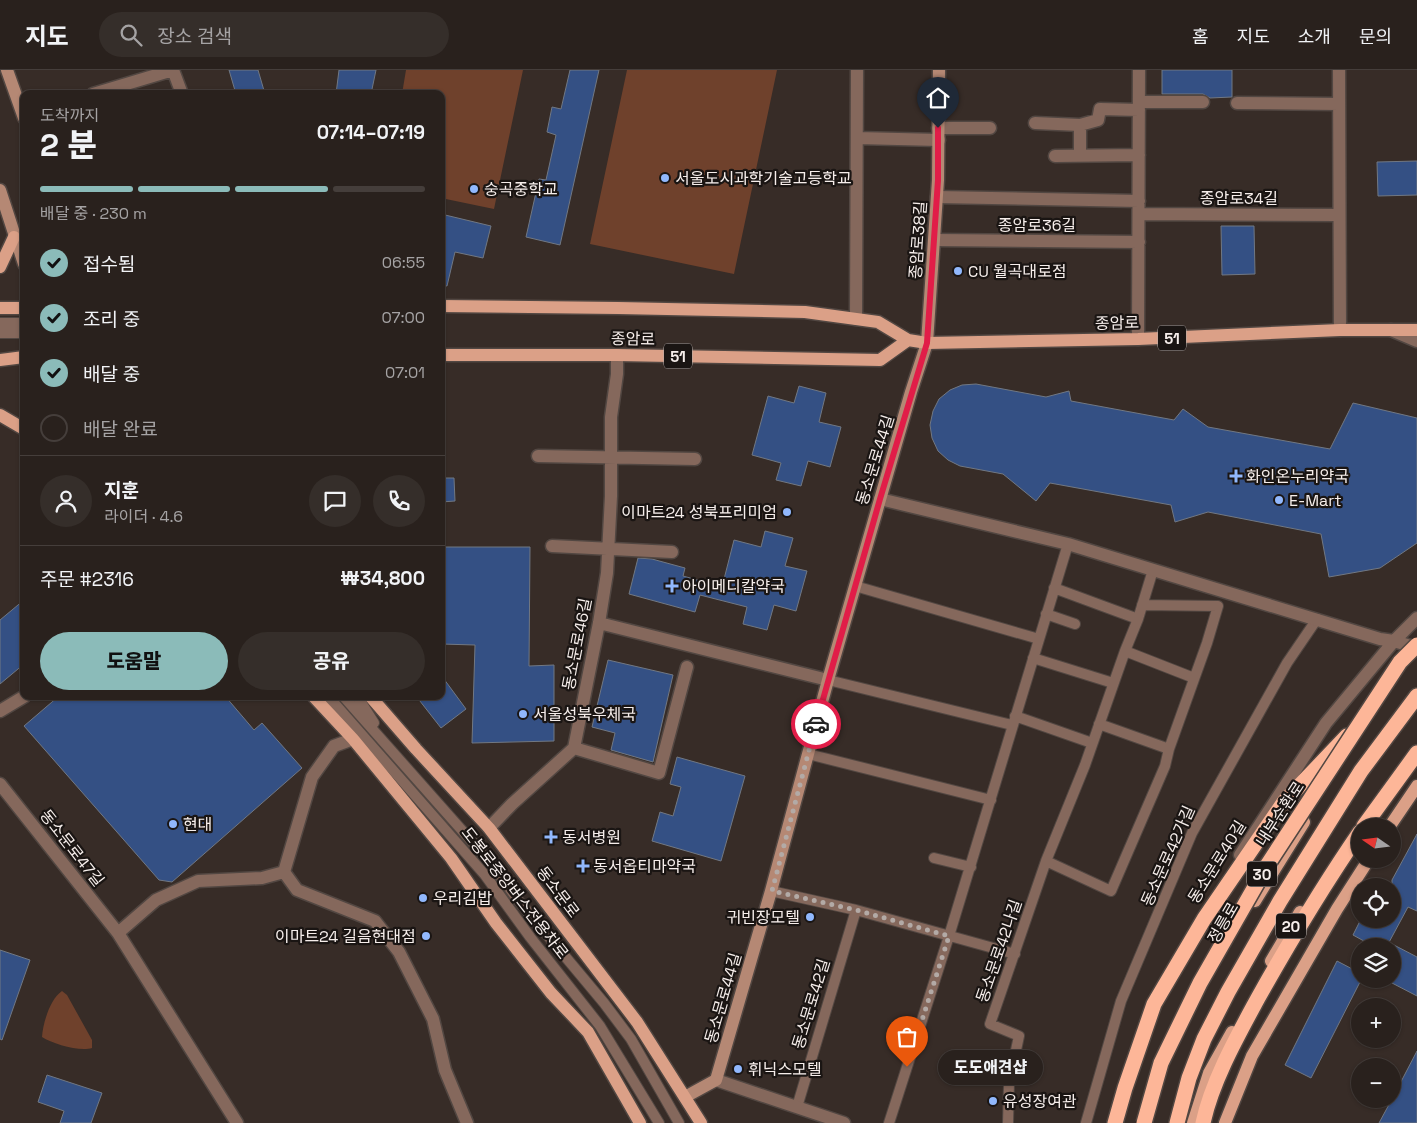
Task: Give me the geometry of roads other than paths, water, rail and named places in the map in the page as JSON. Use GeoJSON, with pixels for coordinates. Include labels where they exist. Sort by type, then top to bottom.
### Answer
{"type":"FeatureCollection","features":[{"type":"Feature","properties":{"kind":"highway","name":"내부순환로"},"geometry":{"type":"LineString","coordinates":[[1144,1123],[1162,1063],[1200,983],[1263,872],[1400,662],[1417,647]]}},
{"type":"Feature","properties":{"kind":"highway","name":"30"},"geometry":{"type":"LineString","coordinates":[[1116,1123],[1124,1088],[1154,1004],[1204,918],[1284,802],[1392,687]]}},
{"type":"Feature","properties":{"kind":"highway","name":"30"},"geometry":{"type":"LineString","coordinates":[[1177,1123],[1189,1078],[1204,1038],[1228,992],[1280,901],[1361,771],[1417,696]]}},
{"type":"Feature","properties":{"kind":"highway"},"geometry":{"type":"LineString","coordinates":[[1370,818],[1417,754]]}},
{"type":"Feature","properties":{"kind":"highway"},"geometry":{"type":"LineString","coordinates":[[1204,1117],[1232,1044],[1307,913],[1351,846]]}},
{"type":"Feature","properties":{"kind":"main road"},"geometry":{"type":"LineString","coordinates":[[0,267],[14,237]]}},
{"type":"Feature","properties":{"kind":"main road","name":"종암로"},"geometry":{"type":"LineString","coordinates":[[445,306],[805,312],[878,322],[908,340],[927,343],[1138,339],[1340,330],[1417,330]]}},
{"type":"Feature","properties":{"kind":"main road"},"geometry":{"type":"LineString","coordinates":[[0,308],[20,308]]}},
{"type":"Feature","properties":{"kind":"main road","name":"종암로"},"geometry":{"type":"LineString","coordinates":[[445,355],[617,355],[880,360],[908,340]]}},
{"type":"Feature","properties":{"kind":"main road"},"geometry":{"type":"LineString","coordinates":[[0,360],[20,358]]}},
{"type":"Feature","properties":{"kind":"main road"},"geometry":{"type":"LineString","coordinates":[[0,415],[20,427]]}},
{"type":"Feature","properties":{"kind":"main road","name":"정릉로"},"geometry":{"type":"LineString","coordinates":[[1150,1123],[1170,1059],[1209,980],[1241,924],[1307,818],[1406,666],[1417,655]]}},
{"type":"Feature","properties":{"kind":"main road"},"geometry":{"type":"LineString","coordinates":[[317,700],[353,739],[451,858],[496,923],[551,993],[588,1032],[640,1123]]}},
{"type":"Feature","properties":{"kind":"main road","name":"동소문로"},"geometry":{"type":"LineString","coordinates":[[373,700],[489,828],[637,1022],[701,1123]]}},
{"type":"Feature","properties":{"kind":"main road","name":"20"},"geometry":{"type":"LineString","coordinates":[[1192,1123],[1210,1073],[1285,935],[1368,810],[1417,746]]}},
{"type":"Feature","properties":{"kind":"main road"},"geometry":{"type":"LineString","coordinates":[[1395,818],[1417,786]]}},
{"type":"Feature","properties":{"kind":"main road"},"geometry":{"type":"LineString","coordinates":[[1225,1123],[1252,1056],[1337,909],[1364,868]]}},
{"type":"Feature","properties":{"kind":"street"},"geometry":{"type":"LineString","coordinates":[[7,70],[20,107]]}},
{"type":"Feature","properties":{"kind":"street"},"geometry":{"type":"LineString","coordinates":[[106,90],[173,70],[180,90]]}},
{"type":"Feature","properties":{"kind":"street"},"geometry":{"type":"LineString","coordinates":[[856,319],[858,70]]}},
{"type":"Feature","properties":{"kind":"street","name":"종암로38길"},"geometry":{"type":"LineString","coordinates":[[927,343],[937,197],[939,70]]}},
{"type":"Feature","properties":{"kind":"street"},"geometry":{"type":"LineString","coordinates":[[1138,339],[1139,70]]}},
{"type":"Feature","properties":{"kind":"street"},"geometry":{"type":"LineString","coordinates":[[1339,70],[1340,330]]}},
{"type":"Feature","properties":{"kind":"street"},"geometry":{"type":"LineString","coordinates":[[1035,123],[1080,125],[1098,120],[1100,109],[1203,102]]}},
{"type":"Feature","properties":{"kind":"street"},"geometry":{"type":"LineString","coordinates":[[1238,103],[1338,104]]}},
{"type":"Feature","properties":{"kind":"street"},"geometry":{"type":"LineString","coordinates":[[1080,125],[1080,156]]}},
{"type":"Feature","properties":{"kind":"street"},"geometry":{"type":"LineString","coordinates":[[857,138],[938,134],[990,128]]}},
{"type":"Feature","properties":{"kind":"street"},"geometry":{"type":"LineString","coordinates":[[1056,156],[1139,155]]}},
{"type":"Feature","properties":{"kind":"street"},"geometry":{"type":"LineString","coordinates":[[0,190],[20,253]]}},
{"type":"Feature","properties":{"kind":"street","name":"종암로36길"},"geometry":{"type":"LineString","coordinates":[[937,197],[1139,207]]}},
{"type":"Feature","properties":{"kind":"street","name":"종암로34길"},"geometry":{"type":"LineString","coordinates":[[1139,207],[1339,214]]}},
{"type":"Feature","properties":{"kind":"street","name":"종암로36길"},"geometry":{"type":"LineString","coordinates":[[935,240],[1139,242]]}},
{"type":"Feature","properties":{"kind":"street"},"geometry":{"type":"LineString","coordinates":[[1391,330],[1417,341]]}},
{"type":"Feature","properties":{"kind":"street","name":"동소문로44길"},"geometry":{"type":"LineString","coordinates":[[716,1080],[772,891],[828,680],[927,343]]}},
{"type":"Feature","properties":{"kind":"street","name":"동소문로46길"},"geometry":{"type":"LineString","coordinates":[[574,748],[607,573],[612,496],[611,417],[617,374],[617,355]]}},
{"type":"Feature","properties":{"kind":"street"},"geometry":{"type":"LineString","coordinates":[[538,456],[695,459]]}},
{"type":"Feature","properties":{"kind":"street"},"geometry":{"type":"LineString","coordinates":[[880,499],[1068,544],[1380,639],[1417,647]]}},
{"type":"Feature","properties":{"kind":"street"},"geometry":{"type":"LineString","coordinates":[[552,546],[672,552]]}},
{"type":"Feature","properties":{"kind":"street","name":"동소문로40길"},"geometry":{"type":"LineString","coordinates":[[1110,1123],[1116,1092],[1157,988],[1247,844],[1326,723],[1394,641],[1417,618]]}},
{"type":"Feature","properties":{"kind":"street"},"geometry":{"type":"LineString","coordinates":[[598,623],[828,680]]}},
{"type":"Feature","properties":{"kind":"street"},"geometry":{"type":"LineString","coordinates":[[489,828],[512,804],[574,748],[663,774],[687,666]]}},
{"type":"Feature","properties":{"kind":"street"},"geometry":{"type":"LineString","coordinates":[[0,711],[20,699]]}},
{"type":"Feature","properties":{"kind":"street"},"geometry":{"type":"LineString","coordinates":[[284,872],[312,777],[334,746],[353,739]]}},
{"type":"Feature","properties":{"kind":"street","name":"동소문로47길"},"geometry":{"type":"LineString","coordinates":[[0,784],[118,933],[237,1123]]}},
{"type":"Feature","properties":{"kind":"street"},"geometry":{"type":"LineString","coordinates":[[118,933],[156,900],[198,881],[262,878],[284,872]]}},
{"type":"Feature","properties":{"kind":"street"},"geometry":{"type":"LineString","coordinates":[[284,872],[297,890],[375,921],[399,952],[433,1019],[445,1070],[467,1123]]}},
{"type":"Feature","properties":{"kind":"street"},"geometry":{"type":"LineString","coordinates":[[685,1097],[716,1080],[844,1123]]}},
{"type":"Feature","properties":{"kind":"lane"},"geometry":{"type":"LineString","coordinates":[[0,322],[20,323]]}},
{"type":"Feature","properties":{"kind":"lane"},"geometry":{"type":"LineString","coordinates":[[0,333],[20,333]]}},
{"type":"Feature","properties":{"kind":"lane"},"geometry":{"type":"LineString","coordinates":[[889,1123],[949,936],[1068,544]]}},
{"type":"Feature","properties":{"kind":"lane","name":"동소문로42나길"},"geometry":{"type":"LineString","coordinates":[[1008,1123],[1009,1083],[1019,1036],[990,1024],[1046,861],[1085,765],[1138,619],[1153,570]]}},
{"type":"Feature","properties":{"kind":"lane"},"geometry":{"type":"LineString","coordinates":[[855,586],[1038,639]]}},
{"type":"Feature","properties":{"kind":"lane"},"geometry":{"type":"LineString","coordinates":[[1054,588],[1138,619]]}},
{"type":"Feature","properties":{"kind":"lane"},"geometry":{"type":"LineString","coordinates":[[1046,861],[1111,891],[1165,766],[1218,606],[1142,604]]}},
{"type":"Feature","properties":{"kind":"lane"},"geometry":{"type":"LineString","coordinates":[[1046,614],[1075,624]]}},
{"type":"Feature","properties":{"kind":"lane","name":"동소문로42가길"},"geometry":{"type":"LineString","coordinates":[[1086,1123],[1121,1001],[1192,833],[1288,663],[1317,619]]}},
{"type":"Feature","properties":{"kind":"lane"},"geometry":{"type":"LineString","coordinates":[[1125,651],[1194,678]]}},
{"type":"Feature","properties":{"kind":"lane"},"geometry":{"type":"LineString","coordinates":[[1033,658],[1114,683]]}},
{"type":"Feature","properties":{"kind":"lane"},"geometry":{"type":"LineString","coordinates":[[828,680],[1014,721],[1092,743]]}},
{"type":"Feature","properties":{"kind":"lane","name":"도봉로중앙버스전용차로"},"geometry":{"type":"LineString","coordinates":[[332,700],[485,875],[530,937],[600,1026],[660,1123]]}},
{"type":"Feature","properties":{"kind":"lane"},"geometry":{"type":"LineString","coordinates":[[347,700],[396,755]]}},
{"type":"Feature","properties":{"kind":"lane"},"geometry":{"type":"LineString","coordinates":[[360,700],[396,755]]}},
{"type":"Feature","properties":{"kind":"lane"},"geometry":{"type":"LineString","coordinates":[[1099,724],[1169,750]]}},
{"type":"Feature","properties":{"kind":"lane"},"geometry":{"type":"LineString","coordinates":[[808,754],[991,800]]}},
{"type":"Feature","properties":{"kind":"lane","name":"도봉로중앙버스전용차로"},"geometry":{"type":"LineString","coordinates":[[396,755],[490,862],[518,900],[604,1003],[631,1039],[679,1123]]}},
{"type":"Feature","properties":{"kind":"lane"},"geometry":{"type":"LineString","coordinates":[[934,858],[970,867]]}},
{"type":"Feature","properties":{"kind":"lane"},"geometry":{"type":"LineString","coordinates":[[772,891],[856,910],[1015,954]]}},
{"type":"Feature","properties":{"kind":"lane","name":"동소문로42길"},"geometry":{"type":"LineString","coordinates":[[796,1107],[856,910]]}},
{"type":"Feature","properties":{"kind":"place","name":"서울도시과학기술고등학교"},"geometry":{"type":"Point","coordinates":[665,178]}},
{"type":"Feature","properties":{"kind":"place","name":"숭곡중학교"},"geometry":{"type":"Point","coordinates":[474,189]}},
{"type":"Feature","properties":{"kind":"place","name":"CU 월곡대로점"},"geometry":{"type":"Point","coordinates":[958,271]}},
{"type":"Feature","properties":{"kind":"place","name":"화인온누리약국"},"geometry":{"type":"Point","coordinates":[1236,476]}},
{"type":"Feature","properties":{"kind":"place","name":"E-Mart"},"geometry":{"type":"Point","coordinates":[1279,500]}},
{"type":"Feature","properties":{"kind":"place","name":"이마트24 성북프리미엄"},"geometry":{"type":"Point","coordinates":[787,512]}},
{"type":"Feature","properties":{"kind":"place","name":"아이메디칼약국"},"geometry":{"type":"Point","coordinates":[672,586]}},
{"type":"Feature","properties":{"kind":"place","name":"서울성북우체국"},"geometry":{"type":"Point","coordinates":[523,714]}},
{"type":"Feature","properties":{"kind":"place","name":"현대"},"geometry":{"type":"Point","coordinates":[173,824]}},
{"type":"Feature","properties":{"kind":"place","name":"동서병원"},"geometry":{"type":"Point","coordinates":[551,837]}},
{"type":"Feature","properties":{"kind":"place","name":"동서옵티마약국"},"geometry":{"type":"Point","coordinates":[583,866]}},
{"type":"Feature","properties":{"kind":"place","name":"우리김밥"},"geometry":{"type":"Point","coordinates":[423,898]}},
{"type":"Feature","properties":{"kind":"place","name":"귀빈장모텔"},"geometry":{"type":"Point","coordinates":[810,917]}},
{"type":"Feature","properties":{"kind":"place","name":"이마트24 길음현대점"},"geometry":{"type":"Point","coordinates":[426,936]}},
{"type":"Feature","properties":{"kind":"place","name":"도도애견샵"},"geometry":{"type":"Point","coordinates":[907,1067]}},
{"type":"Feature","properties":{"kind":"place","name":"휘닉스모텔"},"geometry":{"type":"Point","coordinates":[738,1069]}},
{"type":"Feature","properties":{"kind":"place","name":"유성장여관"},"geometry":{"type":"Point","coordinates":[993,1101]}}]}
